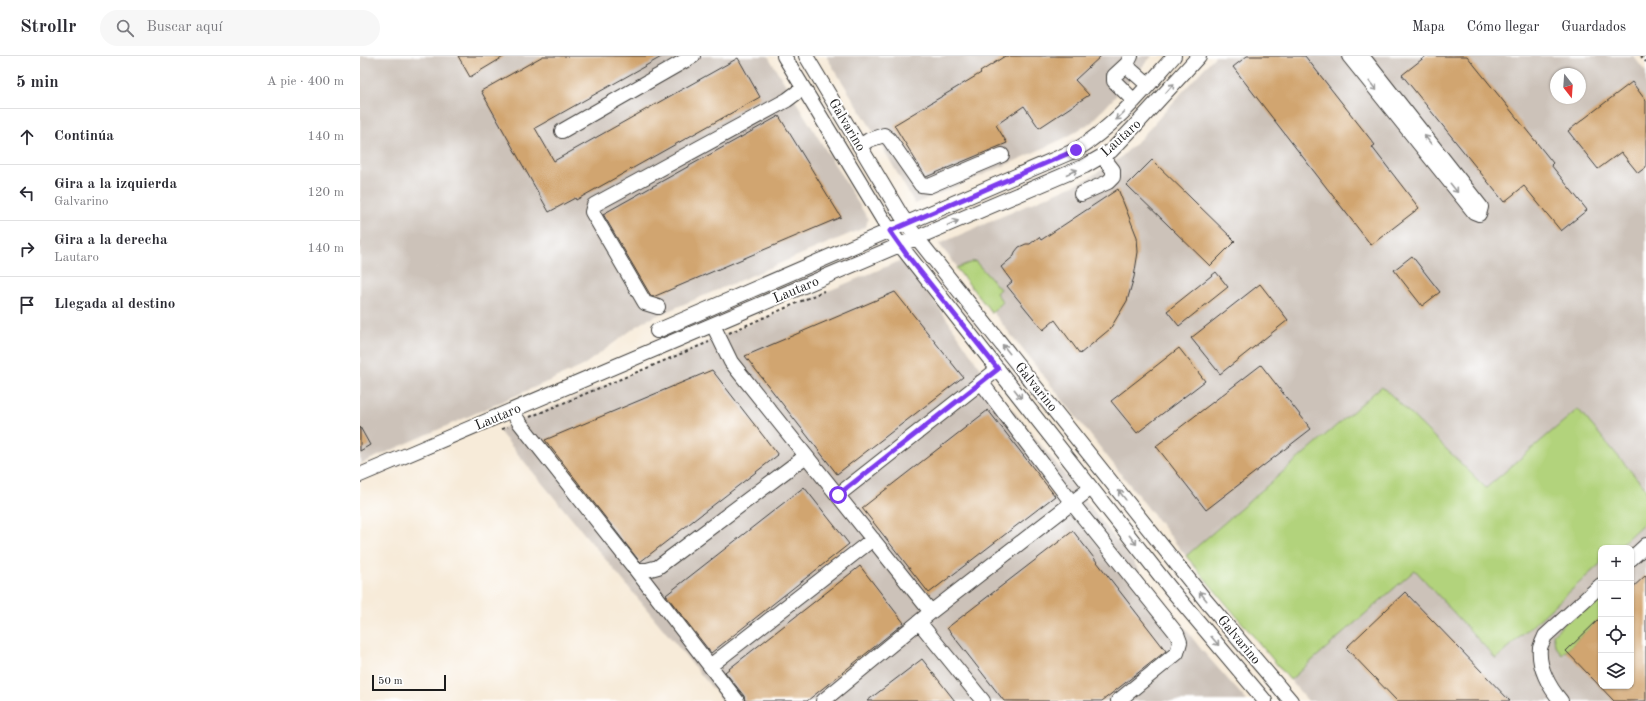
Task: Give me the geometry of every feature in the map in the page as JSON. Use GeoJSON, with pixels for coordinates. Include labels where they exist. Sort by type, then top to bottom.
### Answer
{"type":"FeatureCollection","features":[{"type":"Feature","properties":{"kind":"street"},"geometry":{"type":"LineString","coordinates":[[562,131],[693,56]]}},
{"type":"Feature","properties":{"kind":"street","name":"Galvarino"},"geometry":{"type":"LineString","coordinates":[[784,56],[900,245],[1170,588],[1265,701]]}},
{"type":"Feature","properties":{"kind":"street","name":"Galvarino"},"geometry":{"type":"LineString","coordinates":[[806,56],[906,223],[917,238],[1206,601],[1292,701]]}},
{"type":"Feature","properties":{"kind":"street","name":"Lautaro"},"geometry":{"type":"LineString","coordinates":[[803,88],[789,104],[594,205],[592,212],[645,303],[659,305],[662,329],[1076,150],[1105,130],[1174,56]]}},
{"type":"Feature","properties":{"kind":"street","name":"Lautaro"},"geometry":{"type":"LineString","coordinates":[[360,475],[516,416],[716,332],[900,245],[1085,166],[1111,150],[1199,56]]}},
{"type":"Feature","properties":{"kind":"street"},"geometry":{"type":"LineString","coordinates":[[1349,56],[1474,212],[1480,214],[1482,207],[1362,56]]}},
{"type":"Feature","properties":{"kind":"street"},"geometry":{"type":"LineString","coordinates":[[1129,60],[1131,70],[1148,85]]}},
{"type":"Feature","properties":{"kind":"street"},"geometry":{"type":"LineString","coordinates":[[1129,60],[1114,76],[1114,81],[1134,100]]}},
{"type":"Feature","properties":{"kind":"street"},"geometry":{"type":"LineString","coordinates":[[860,146],[869,140],[884,135],[889,139],[921,185],[929,186],[1002,155]]}},
{"type":"Feature","properties":{"kind":"street"},"geometry":{"type":"LineString","coordinates":[[1081,194],[1108,182],[1113,177],[1112,170],[1102,156]]}},
{"type":"Feature","properties":{"kind":"street"},"geometry":{"type":"LineString","coordinates":[[716,332],[731,362],[931,612]]}},
{"type":"Feature","properties":{"kind":"street"},"geometry":{"type":"LineString","coordinates":[[838,495],[998,369]]}},
{"type":"Feature","properties":{"kind":"street"},"geometry":{"type":"LineString","coordinates":[[981,382],[1072,503],[1177,634],[1180,642],[1177,653],[1118,701]]}},
{"type":"Feature","properties":{"kind":"street"},"geometry":{"type":"LineString","coordinates":[[516,416],[737,701]]}},
{"type":"Feature","properties":{"kind":"street"},"geometry":{"type":"LineString","coordinates":[[636,570],[647,570],[658,567],[806,456]]}},
{"type":"Feature","properties":{"kind":"street"},"geometry":{"type":"LineString","coordinates":[[823,701],[931,612],[1091,488]]}},
{"type":"Feature","properties":{"kind":"street"},"geometry":{"type":"LineString","coordinates":[[710,666],[873,539]]}},
{"type":"Feature","properties":{"kind":"street"},"geometry":{"type":"LineString","coordinates":[[1634,555],[1646,545]]}},
{"type":"Feature","properties":{"kind":"street"},"geometry":{"type":"LineString","coordinates":[[1561,701],[1547,681],[1541,660],[1540,647],[1545,636],[1598,589]]}},
{"type":"Feature","properties":{"kind":"street"},"geometry":{"type":"LineString","coordinates":[[920,622],[983,701]]}},
{"type":"Feature","properties":{"kind":"path"},"geometry":{"type":"LineString","coordinates":[[1641,56],[1646,62]]}},
{"type":"Feature","properties":{"kind":"path"},"geometry":{"type":"LineString","coordinates":[[502,429],[516,416],[716,332],[818,295],[826,290]]}},
{"type":"Feature","properties":{"kind":"shaded area"},"geometry":{"type":"Polygon","coordinates":[[[360,56],[768,56],[868,219],[866,227],[644,321],[581,367],[360,464],[360,56]]]}},
{"type":"Feature","properties":{"kind":"shaded area"},"geometry":{"type":"Polygon","coordinates":[[[826,56],[1152,56],[1092,122],[1067,137],[1024,157],[915,204],[870,126],[826,56]]]}},
{"type":"Feature","properties":{"kind":"shaded area"},"geometry":{"type":"Polygon","coordinates":[[[1215,56],[1633,56],[1646,72],[1646,489],[1578,409],[1486,488],[1382,386],[1186,556],[939,244],[1087,179],[1120,158],[1141,138],[1215,56]]]}},
{"type":"Feature","properties":{"kind":"shaded area"},"geometry":{"type":"Polygon","coordinates":[[[902,260],[938,306],[987,378],[1081,495],[1201,649],[1247,701],[723,701],[498,430],[902,260]]]}},
{"type":"Feature","properties":{"kind":"shaded area"},"geometry":{"type":"Polygon","coordinates":[[[1646,521],[1646,701],[1308,701],[1290,680],[1415,569],[1496,659],[1598,566],[1598,689],[1634,689],[1634,545],[1620,545],[1646,521]]]}},
{"type":"Feature","properties":{"kind":"green space"},"geometry":{"type":"Polygon","coordinates":[[[975,261],[1000,289],[996,293],[1003,302],[992,313],[956,268],[975,261]]]}},
{"type":"Feature","properties":{"kind":"green space"},"geometry":{"type":"Polygon","coordinates":[[[1382,386],[1486,488],[1578,409],[1646,489],[1646,521],[1620,545],[1598,545],[1598,566],[1496,659],[1415,570],[1290,680],[1186,556],[1382,386]]]}},
{"type":"Feature","properties":{"kind":"green space"},"geometry":{"type":"Polygon","coordinates":[[[1598,592],[1598,620],[1562,655],[1555,645],[1553,634],[1598,592]]]}},
{"type":"Feature","properties":{"kind":"building"},"geometry":{"type":"Polygon","coordinates":[[[458,56],[505,56],[470,77],[458,56]]]}},
{"type":"Feature","properties":{"kind":"building"},"geometry":{"type":"Polygon","coordinates":[[[543,56],[663,56],[535,128],[554,161],[738,58],[760,97],[576,200],[575,198],[549,212],[481,91],[543,56]]]}},
{"type":"Feature","properties":{"kind":"building"},"geometry":{"type":"Polygon","coordinates":[[[1005,56],[1101,56],[1075,80],[1089,95],[1039,128],[1024,106],[996,125],[1007,143],[926,177],[894,125],[981,73],[980,72],[1005,56]]]}},
{"type":"Feature","properties":{"kind":"building"},"geometry":{"type":"Polygon","coordinates":[[[1247,56],[1305,56],[1375,145],[1372,147],[1419,208],[1371,245],[1233,67],[1247,56]]]}},
{"type":"Feature","properties":{"kind":"building"},"geometry":{"type":"Polygon","coordinates":[[[1426,56],[1467,56],[1553,163],[1551,165],[1587,210],[1561,231],[1524,186],[1504,202],[1402,75],[1426,56]]]}},
{"type":"Feature","properties":{"kind":"building"},"geometry":{"type":"Polygon","coordinates":[[[1632,82],[1646,101],[1646,167],[1638,173],[1621,152],[1598,169],[1568,131],[1632,82]]]}},
{"type":"Feature","properties":{"kind":"building"},"geometry":{"type":"Polygon","coordinates":[[[779,116],[841,217],[653,297],[651,296],[603,214],[779,116]]]}},
{"type":"Feature","properties":{"kind":"building"},"geometry":{"type":"Polygon","coordinates":[[[1152,160],[1235,241],[1210,266],[1127,185],[1152,160]]]}},
{"type":"Feature","properties":{"kind":"building"},"geometry":{"type":"Polygon","coordinates":[[[1118,189],[1137,237],[1138,252],[1134,277],[1127,301],[1110,329],[1080,354],[1055,320],[1043,330],[1007,286],[1012,282],[1001,267],[1014,256],[1019,247],[1030,244],[1039,237],[1041,240],[1118,189]]]}},
{"type":"Feature","properties":{"kind":"building"},"geometry":{"type":"Polygon","coordinates":[[[1412,256],[1440,292],[1422,306],[1394,270],[1412,256]]]}},
{"type":"Feature","properties":{"kind":"building"},"geometry":{"type":"Polygon","coordinates":[[[1216,272],[1228,287],[1179,326],[1167,311],[1216,272]]]}},
{"type":"Feature","properties":{"kind":"building"},"geometry":{"type":"Polygon","coordinates":[[[1260,284],[1288,320],[1220,374],[1191,338],[1260,284]]]}},
{"type":"Feature","properties":{"kind":"building"},"geometry":{"type":"Polygon","coordinates":[[[895,292],[963,377],[837,474],[745,356],[895,292]]]}},
{"type":"Feature","properties":{"kind":"building"},"geometry":{"type":"Polygon","coordinates":[[[1179,348],[1205,381],[1137,433],[1111,401],[1179,348]]]}},
{"type":"Feature","properties":{"kind":"building"},"geometry":{"type":"Polygon","coordinates":[[[1261,365],[1311,429],[1206,510],[1156,446],[1261,365]]]}},
{"type":"Feature","properties":{"kind":"building"},"geometry":{"type":"Polygon","coordinates":[[[712,370],[778,455],[640,562],[545,440],[712,370]]]}},
{"type":"Feature","properties":{"kind":"building"},"geometry":{"type":"Polygon","coordinates":[[[988,410],[1055,496],[929,593],[862,508],[988,410]]]}},
{"type":"Feature","properties":{"kind":"building"},"geometry":{"type":"Polygon","coordinates":[[[360,427],[370,445],[360,451],[360,427]]]}},
{"type":"Feature","properties":{"kind":"building"},"geometry":{"type":"Polygon","coordinates":[[[804,487],[849,544],[711,653],[666,595],[804,487]]]}},
{"type":"Feature","properties":{"kind":"building"},"geometry":{"type":"Polygon","coordinates":[[[1073,531],[1166,651],[1102,701],[1004,701],[947,628],[1073,531]]]}},
{"type":"Feature","properties":{"kind":"building"},"geometry":{"type":"Polygon","coordinates":[[[860,566],[904,623],[807,701],[745,701],[744,696],[725,672],[860,566]]]}},
{"type":"Feature","properties":{"kind":"building"},"geometry":{"type":"Polygon","coordinates":[[[1646,575],[1646,701],[1614,701],[1602,689],[1634,689],[1634,586],[1646,575]]]}},
{"type":"Feature","properties":{"kind":"building"},"geometry":{"type":"Polygon","coordinates":[[[1405,592],[1510,701],[1397,701],[1346,648],[1405,592]]]}},
{"type":"Feature","properties":{"kind":"building"},"geometry":{"type":"Polygon","coordinates":[[[1598,620],[1598,684],[1566,651],[1598,620]]]}},
{"type":"Feature","properties":{"kind":"building"},"geometry":{"type":"Polygon","coordinates":[[[922,659],[955,701],[867,701],[922,659]]]}},
{"type":"Feature","properties":{"kind":"route"},"geometry":{"type":"LineString","coordinates":[[838,495],[998,369],[907,255],[890,231],[1020,176],[1076,150]]}}]}
